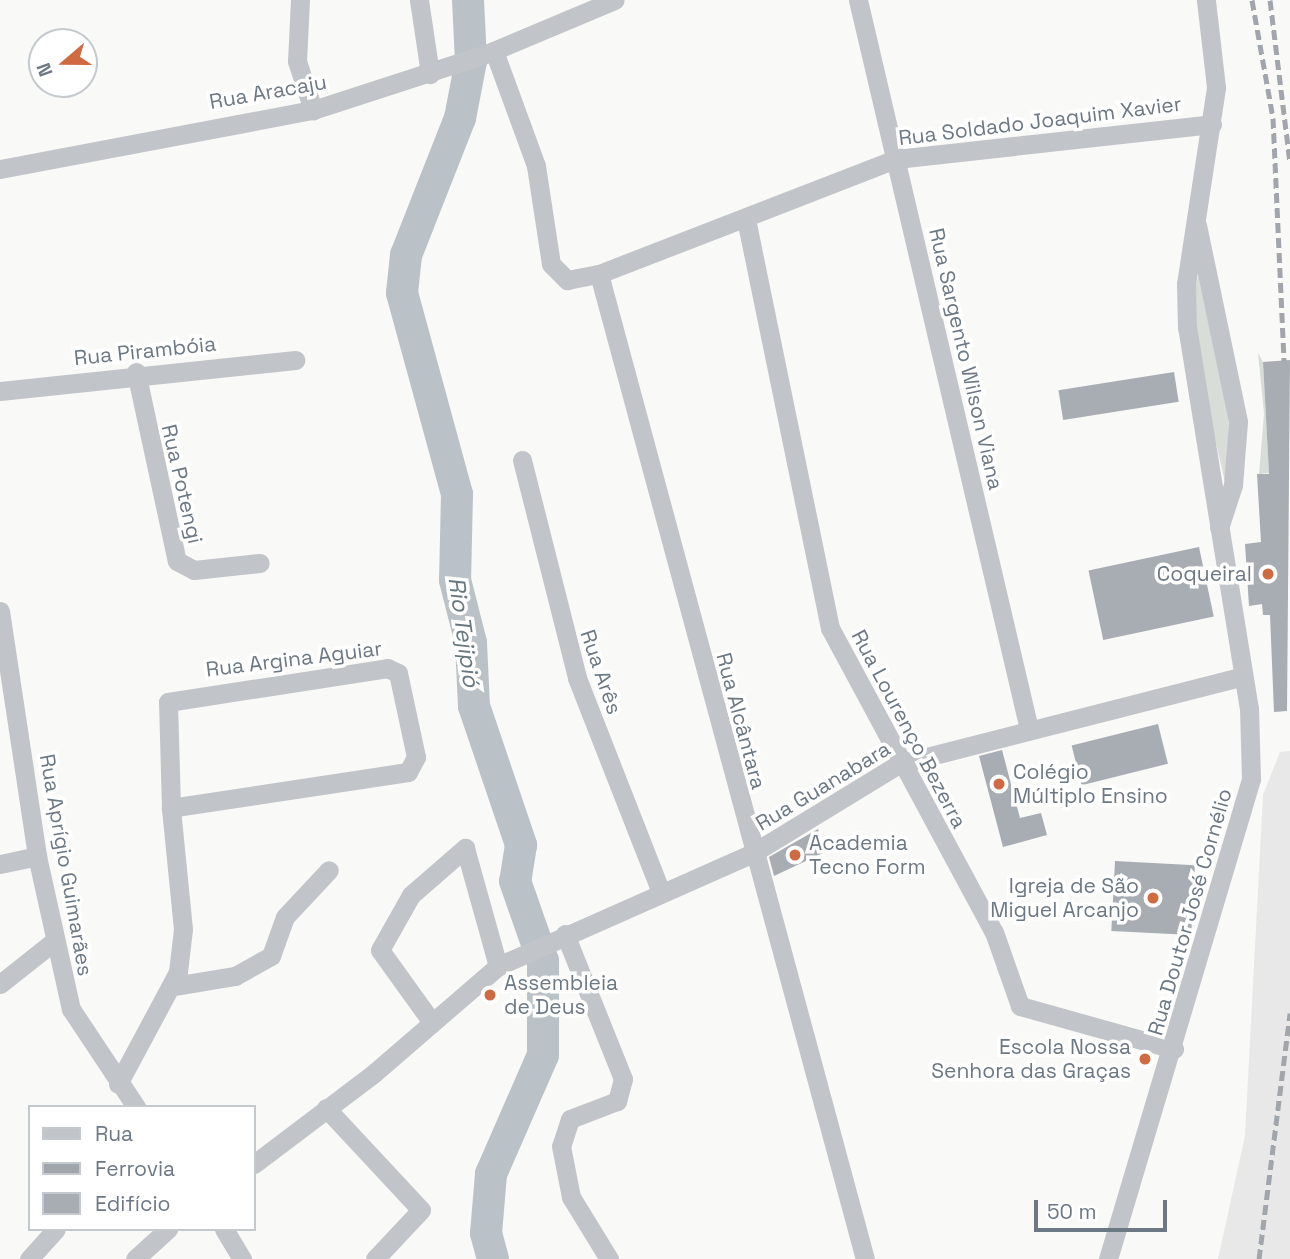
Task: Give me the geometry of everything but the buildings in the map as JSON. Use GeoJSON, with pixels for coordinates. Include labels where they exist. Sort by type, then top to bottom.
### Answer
{"type":"FeatureCollection","features":[{"type":"Feature","properties":{"kind":"street"},"geometry":{"type":"LineString","coordinates":[[300,0],[297,61],[313,110]]}},
{"type":"Feature","properties":{"kind":"street"},"geometry":{"type":"LineString","coordinates":[[419,0],[432,73]]}},
{"type":"Feature","properties":{"kind":"street","name":"Rua Aracaju"},"geometry":{"type":"LineString","coordinates":[[0,169],[313,110],[492,52],[615,0]]}},
{"type":"Feature","properties":{"kind":"street","name":"Rua Sargento Wilson Viana"},"geometry":{"type":"LineString","coordinates":[[859,0],[1029,729]]}},
{"type":"Feature","properties":{"kind":"street","name":"Rua Doutor José Cornélio"},"geometry":{"type":"LineString","coordinates":[[1108,1259],[1243,824],[1252,745],[1187,328],[1186,284],[1212,124],[1215,37],[1206,0]]}},
{"type":"Feature","properties":{"kind":"street","name":"Rua Soldado Joaquim Xavier"},"geometry":{"type":"LineString","coordinates":[[492,52],[536,166],[554,272],[567,280],[599,274],[896,159],[1212,124]]}},
{"type":"Feature","properties":{"kind":"street","name":"Rua Lourenço Bezerra"},"geometry":{"type":"LineString","coordinates":[[746,219],[830,628],[899,764],[994,932],[1025,1012],[1064,1014],[1174,1049]]}},
{"type":"Feature","properties":{"kind":"street"},"geometry":{"type":"LineString","coordinates":[[1196,219],[1238,422],[1233,485],[1219,529]]}},
{"type":"Feature","properties":{"kind":"street","name":"Rua Alcântara"},"geometry":{"type":"LineString","coordinates":[[599,274],[753,853],[865,1259]]}},
{"type":"Feature","properties":{"kind":"street","name":"Rua Pirambóia"},"geometry":{"type":"LineString","coordinates":[[0,391],[136,373],[295,360]]}},
{"type":"Feature","properties":{"kind":"street","name":"Rua Potengi"},"geometry":{"type":"LineString","coordinates":[[136,373],[177,561],[194,570],[261,564]]}},
{"type":"Feature","properties":{"kind":"street","name":"Rua Arês"},"geometry":{"type":"LineString","coordinates":[[522,460],[577,678],[661,892]]}},
{"type":"Feature","properties":{"kind":"street","name":"Rua Aprígio Guimarães"},"geometry":{"type":"LineString","coordinates":[[0,611],[53,943],[71,1009],[118,1084],[134,1105]]}},
{"type":"Feature","properties":{"kind":"street","name":"Rua Argina Aguiar"},"geometry":{"type":"LineString","coordinates":[[118,1084],[174,986],[183,929],[171,808],[168,702],[387,668],[398,673],[416,757],[408,772],[171,808]]}},
{"type":"Feature","properties":{"kind":"street","name":"Rua Guanabara"},"geometry":{"type":"LineString","coordinates":[[502,963],[753,853],[899,764],[1243,676]]}},
{"type":"Feature","properties":{"kind":"street"},"geometry":{"type":"LineString","coordinates":[[256,1162],[326,1108],[502,963],[465,848],[411,895],[380,950],[431,1021]]}},
{"type":"Feature","properties":{"kind":"street"},"geometry":{"type":"LineString","coordinates":[[0,864],[37,856]]}},
{"type":"Feature","properties":{"kind":"street"},"geometry":{"type":"LineString","coordinates":[[174,986],[235,976],[271,956],[285,917],[329,870]]}},
{"type":"Feature","properties":{"kind":"street"},"geometry":{"type":"LineString","coordinates":[[562,935],[623,1079],[617,1101],[570,1119],[561,1146],[571,1197],[609,1259]]}},
{"type":"Feature","properties":{"kind":"street"},"geometry":{"type":"LineString","coordinates":[[0,984],[53,943]]}},
{"type":"Feature","properties":{"kind":"street"},"geometry":{"type":"LineString","coordinates":[[326,1108],[421,1210],[375,1259]]}},
{"type":"Feature","properties":{"kind":"street"},"geometry":{"type":"LineString","coordinates":[[29,1259],[54,1231]]}},
{"type":"Feature","properties":{"kind":"street"},"geometry":{"type":"LineString","coordinates":[[135,1259],[166,1231]]}},
{"type":"Feature","properties":{"kind":"street"},"geometry":{"type":"LineString","coordinates":[[226,1234],[242,1259]]}},
{"type":"Feature","properties":{"kind":"street"},"geometry":{"type":"LineString","coordinates":[[226,1234],[255,1259]]}},
{"type":"Feature","properties":{"kind":"shaded area"},"geometry":{"type":"Polygon","coordinates":[[[1201,265],[1230,393],[1226,486],[1202,384],[1194,292],[1201,265]]]}},
{"type":"Feature","properties":{"kind":"shaded area"},"geometry":{"type":"Polygon","coordinates":[[[1258,353],[1263,362],[1269,473],[1259,474],[1264,414],[1258,353]]]}},
{"type":"Feature","properties":{"kind":"shaded area"},"geometry":{"type":"Polygon","coordinates":[[[1290,751],[1290,1259],[1218,1259],[1245,1136],[1263,795],[1280,752],[1290,751]]]}},
{"type":"Feature","properties":{"kind":"waterway","name":"Rio Tejipió"},"geometry":{"type":"LineString","coordinates":[[468,0],[471,61],[460,118],[406,255],[402,293],[457,494],[455,580],[471,643],[474,706],[521,845],[515,881],[543,961],[543,1055],[491,1174],[486,1233],[493,1259]]}},
{"type":"Feature","properties":{"kind":"railway"},"geometry":{"type":"LineString","coordinates":[[1252,0],[1273,118],[1284,361]]}},
{"type":"Feature","properties":{"kind":"railway"},"geometry":{"type":"LineString","coordinates":[[1270,0],[1290,162]]}},
{"type":"Feature","properties":{"kind":"railway"},"geometry":{"type":"LineString","coordinates":[[1259,1259],[1290,1013]]}},
{"type":"Feature","properties":{"kind":"place","name":"Coqueiral"},"geometry":{"type":"Point","coordinates":[1268,574]}},
{"type":"Feature","properties":{"kind":"place","name":"Colégio Múltiplo Ensino"},"geometry":{"type":"Point","coordinates":[999,784]}},
{"type":"Feature","properties":{"kind":"place","name":"Academia Tecno Form"},"geometry":{"type":"Point","coordinates":[795,855]}},
{"type":"Feature","properties":{"kind":"place","name":"Igreja de São Miguel Arcanjo"},"geometry":{"type":"Point","coordinates":[1153,898]}},
{"type":"Feature","properties":{"kind":"place","name":"Assembleia de Deus"},"geometry":{"type":"Point","coordinates":[490,995]}},
{"type":"Feature","properties":{"kind":"place","name":"Escola Nossa Senhora das Graças"},"geometry":{"type":"Point","coordinates":[1145,1059]}}]}
